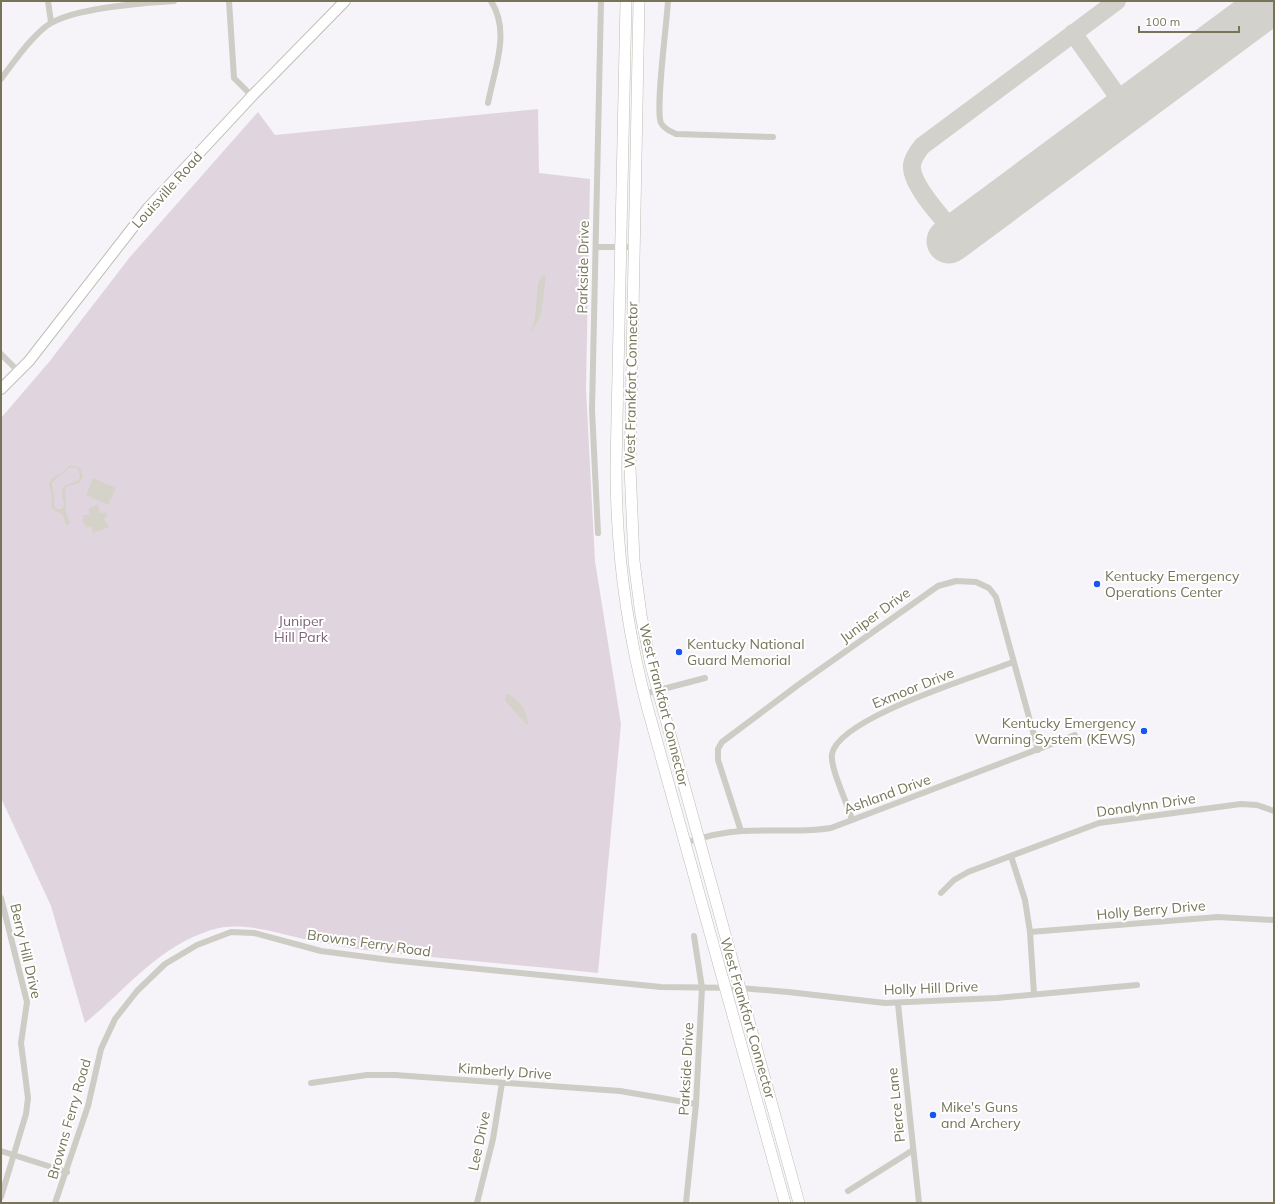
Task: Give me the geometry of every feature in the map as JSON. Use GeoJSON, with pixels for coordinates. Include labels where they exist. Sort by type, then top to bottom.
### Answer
{"type":"FeatureCollection","features":[{"type":"Feature","properties":{"kind":"highway","name":"West Frankfort Connector"},"geometry":{"type":"LineString","coordinates":[[626,1],[616,453],[618,528],[626,608],[644,694],[785,1203]]}},
{"type":"Feature","properties":{"kind":"highway","name":"West Frankfort Connector"},"geometry":{"type":"LineString","coordinates":[[639,1],[630,467],[631,523],[641,615],[657,691],[799,1203]]}},
{"type":"Feature","properties":{"kind":"main road","name":"Louisville Road"},"geometry":{"type":"LineString","coordinates":[[1,389],[19,372],[148,208],[252,96],[345,1]]}},
{"type":"Feature","properties":{"kind":"street"},"geometry":{"type":"LineString","coordinates":[[48,1],[51,22]]}},
{"type":"Feature","properties":{"kind":"street"},"geometry":{"type":"LineString","coordinates":[[1,80],[29,43],[51,22],[73,13],[133,3],[174,1]]}},
{"type":"Feature","properties":{"kind":"street"},"geometry":{"type":"LineString","coordinates":[[228,1],[234,78],[252,96]]}},
{"type":"Feature","properties":{"kind":"street"},"geometry":{"type":"LineString","coordinates":[[488,103],[501,32],[498,14],[491,1]]}},
{"type":"Feature","properties":{"kind":"street","name":"Parkside Drive"},"geometry":{"type":"LineString","coordinates":[[598,533],[592,410],[601,1]]}},
{"type":"Feature","properties":{"kind":"street"},"geometry":{"type":"LineString","coordinates":[[668,1],[660,103],[660,121],[663,127],[676,134],[773,137]]}},
{"type":"Feature","properties":{"kind":"street"},"geometry":{"type":"LineString","coordinates":[[596,246],[634,247]]}},
{"type":"Feature","properties":{"kind":"street"},"geometry":{"type":"LineString","coordinates":[[1,354],[19,372]]}},
{"type":"Feature","properties":{"kind":"street","name":"Juniper Drive"},"geometry":{"type":"LineString","coordinates":[[741,831],[718,760],[718,749],[722,742],[798,685],[929,591],[956,581],[976,582],[989,588],[996,597],[1038,750]]}},
{"type":"Feature","properties":{"kind":"street","name":"Exmoor Drive"},"geometry":{"type":"LineString","coordinates":[[852,820],[832,759],[834,749],[841,740],[864,723],[890,708],[1013,662]]}},
{"type":"Feature","properties":{"kind":"street"},"geometry":{"type":"LineString","coordinates":[[644,694],[705,678]]}},
{"type":"Feature","properties":{"kind":"street","name":"Ashland Drive"},"geometry":{"type":"LineString","coordinates":[[684,842],[741,831],[819,830],[852,820],[1075,736]]}},
{"type":"Feature","properties":{"kind":"street","name":"Donalynn Drive"},"geometry":{"type":"LineString","coordinates":[[941,893],[962,875],[1104,822],[1241,804],[1257,805],[1274,811]]}},
{"type":"Feature","properties":{"kind":"street"},"geometry":{"type":"LineString","coordinates":[[1011,856],[1025,900],[1030,932],[1034,994]]}},
{"type":"Feature","properties":{"kind":"street","name":"Berry Hill Drive"},"geometry":{"type":"LineString","coordinates":[[1,898],[27,1002],[21,1043],[28,1098],[14,1155],[1,1197]]}},
{"type":"Feature","properties":{"kind":"street","name":"Holly Berry Drive"},"geometry":{"type":"LineString","coordinates":[[1030,932],[1218,917],[1274,920]]}},
{"type":"Feature","properties":{"kind":"street","name":"Browns Ferry Road"},"geometry":{"type":"LineString","coordinates":[[56,1203],[90,1099],[101,1049],[115,1019],[137,990],[164,964],[186,950],[220,935],[231,932],[254,932],[321,951],[368,957],[592,981],[702,988]]}},
{"type":"Feature","properties":{"kind":"street","name":"Parkside Drive"},"geometry":{"type":"LineString","coordinates":[[686,1203],[696,1104],[702,988],[694,936]]}},
{"type":"Feature","properties":{"kind":"street","name":"Holly Hill Drive"},"geometry":{"type":"LineString","coordinates":[[702,988],[740,988],[898,1004],[1137,985]]}},
{"type":"Feature","properties":{"kind":"street","name":"Pierce Lane"},"geometry":{"type":"LineString","coordinates":[[898,1004],[919,1203]]}},
{"type":"Feature","properties":{"kind":"street","name":"Kimberly Drive"},"geometry":{"type":"LineString","coordinates":[[311,1083],[381,1074],[620,1091],[696,1104]]}},
{"type":"Feature","properties":{"kind":"street","name":"Lee Drive"},"geometry":{"type":"LineString","coordinates":[[477,1203],[493,1139],[502,1083]]}},
{"type":"Feature","properties":{"kind":"street"},"geometry":{"type":"LineString","coordinates":[[848,1191],[913,1150]]}},
{"type":"Feature","properties":{"kind":"street"},"geometry":{"type":"LineString","coordinates":[[1,1151],[67,1172]]}},
{"type":"Feature","properties":{"kind":"green space","name":"Juniper Hill Park"},"geometry":{"type":"Polygon","coordinates":[[[538,109],[539,173],[590,179],[586,389],[595,561],[621,724],[598,973],[359,949],[248,927],[223,927],[192,938],[174,947],[158,958],[85,1023],[51,906],[1,798],[1,418],[49,362],[130,257],[258,112],[275,135],[538,109]]]}},
{"type":"Feature","properties":{"kind":"shaded area"},"geometry":{"type":"Polygon","coordinates":[[[542,276],[546,276],[541,315],[531,333],[535,317],[538,283],[542,276]]]}},
{"type":"Feature","properties":{"kind":"shaded area"},"geometry":{"type":"Polygon","coordinates":[[[70,465],[80,468],[83,477],[79,483],[68,486],[65,490],[66,512],[70,524],[66,525],[62,514],[54,510],[51,506],[52,496],[49,484],[52,478],[62,473],[70,465]],[[71,467],[52,483],[54,505],[56,509],[62,509],[64,505],[62,495],[63,488],[80,478],[78,469],[71,467]]]}},
{"type":"Feature","properties":{"kind":"shaded area"},"geometry":{"type":"Polygon","coordinates":[[[93,478],[116,488],[108,505],[86,495],[93,478]]]}},
{"type":"Feature","properties":{"kind":"shaded area"},"geometry":{"type":"Polygon","coordinates":[[[98,505],[100,513],[106,512],[107,517],[104,519],[109,527],[93,533],[91,526],[87,528],[83,522],[83,515],[89,515],[89,508],[98,505]]]}},
{"type":"Feature","properties":{"kind":"shaded area"},"geometry":{"type":"Polygon","coordinates":[[[506,694],[514,697],[521,704],[526,712],[527,720],[529,722],[527,725],[505,701],[506,694]]]}},
{"type":"Feature","properties":{"kind":"taxiway"},"geometry":{"type":"LineString","coordinates":[[957,235],[929,202],[916,182],[912,165],[913,159],[917,152],[922,146],[1117,1]]}},
{"type":"Feature","properties":{"kind":"taxiway"},"geometry":{"type":"LineString","coordinates":[[1073,33],[1126,108]]}},
{"type":"Feature","properties":{"kind":"runway"},"geometry":{"type":"LineString","coordinates":[[949,241],[1273,1]]}},
{"type":"Feature","properties":{"kind":"place","name":"Kentucky Emergency Operations Center"},"geometry":{"type":"Point","coordinates":[1097,584]}},
{"type":"Feature","properties":{"kind":"place","name":"Kentucky National Guard Memorial"},"geometry":{"type":"Point","coordinates":[679,652]}},
{"type":"Feature","properties":{"kind":"place","name":"Kentucky Emergency Warning System (KEWS)"},"geometry":{"type":"Point","coordinates":[1144,731]}},
{"type":"Feature","properties":{"kind":"place","name":"Mike's Guns and Archery"},"geometry":{"type":"Point","coordinates":[933,1115]}}]}
